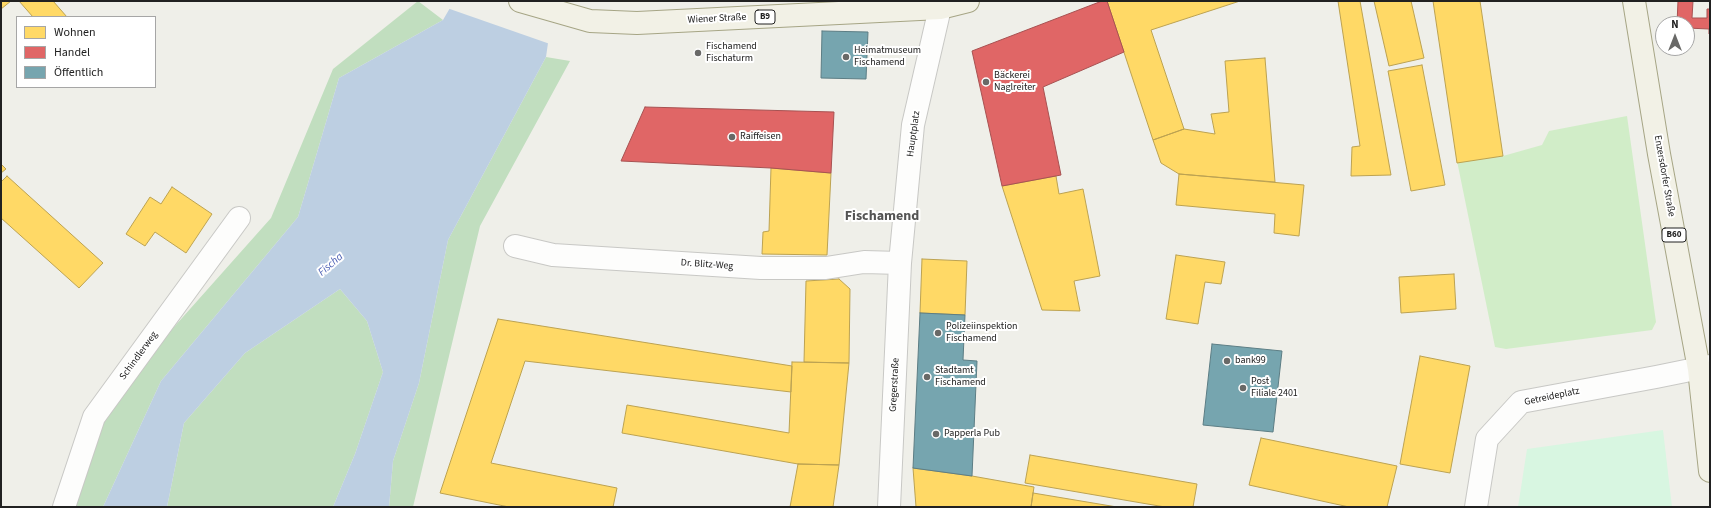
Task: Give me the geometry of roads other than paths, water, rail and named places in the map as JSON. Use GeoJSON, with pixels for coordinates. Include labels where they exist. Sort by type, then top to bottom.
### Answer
{"type":"FeatureCollection","features":[{"type":"Feature","properties":{"kind":"main road","name":"Wiener Straße"},"geometry":{"type":"LineString","coordinates":[[520,1],[590,21],[637,23],[829,8],[940,8]]}},
{"type":"Feature","properties":{"kind":"main road","name":"B9"},"geometry":{"type":"LineString","coordinates":[[940,8],[968,1]]}},
{"type":"Feature","properties":{"kind":"main road","name":"Enzersdorfer Straße"},"geometry":{"type":"LineString","coordinates":[[1634,1],[1659,154],[1704,367],[1710,471]]}},
{"type":"Feature","properties":{"kind":"street","name":"Hauptplatz"},"geometry":{"type":"LineString","coordinates":[[900,263],[914,125],[940,8]]}},
{"type":"Feature","properties":{"kind":"street","name":"Schindlerweg"},"geometry":{"type":"LineString","coordinates":[[64,507],[94,418],[239,218]]}},
{"type":"Feature","properties":{"kind":"street","name":"Dr. Blitz-Weg"},"geometry":{"type":"LineString","coordinates":[[514,246],[553,255],[761,268],[826,268],[864,262],[900,263]]}},
{"type":"Feature","properties":{"kind":"street","name":"Gregerstraße"},"geometry":{"type":"LineString","coordinates":[[889,507],[900,263]]}},
{"type":"Feature","properties":{"kind":"street","name":"Getreideplatz"},"geometry":{"type":"LineString","coordinates":[[1476,507],[1487,439],[1521,402],[1704,367]]}},
{"type":"Feature","properties":{"kind":"water","name":"Fischa"},"geometry":{"type":"Polygon","coordinates":[[[454,1],[554,1],[546,57],[448,240],[419,383],[393,461],[389,507],[333,507],[355,454],[383,372],[367,321],[340,289],[245,353],[184,423],[167,507],[103,507],[161,381],[298,217],[339,78],[443,20],[454,1]]]}},
{"type":"Feature","properties":{"kind":"place","name":"Fischamend Fischaturm"},"geometry":{"type":"Point","coordinates":[698,53]}},
{"type":"Feature","properties":{"kind":"place","name":"Heimatmuseum Fischamend"},"geometry":{"type":"Point","coordinates":[846,57]}},
{"type":"Feature","properties":{"kind":"place","name":"Bäckerei Naglreiter"},"geometry":{"type":"Point","coordinates":[986,82]}},
{"type":"Feature","properties":{"kind":"place","name":"Raiffeisen"},"geometry":{"type":"Point","coordinates":[732,137]}},
{"type":"Feature","properties":{"kind":"place","name":"Polizeiinspektion Fischamend"},"geometry":{"type":"Point","coordinates":[938,333]}},
{"type":"Feature","properties":{"kind":"place","name":"bank99"},"geometry":{"type":"Point","coordinates":[1227,361]}},
{"type":"Feature","properties":{"kind":"place","name":"Stadtamt Fischamend"},"geometry":{"type":"Point","coordinates":[927,377]}},
{"type":"Feature","properties":{"kind":"place","name":"Post Filiale 2401"},"geometry":{"type":"Point","coordinates":[1243,388]}},
{"type":"Feature","properties":{"kind":"place","name":"Papperla Pub"},"geometry":{"type":"Point","coordinates":[936,434]}},
{"type":"Feature","properties":{"kind":"district","name":"Fischamend"},"geometry":{"type":"Point","coordinates":[882,217]}}]}
